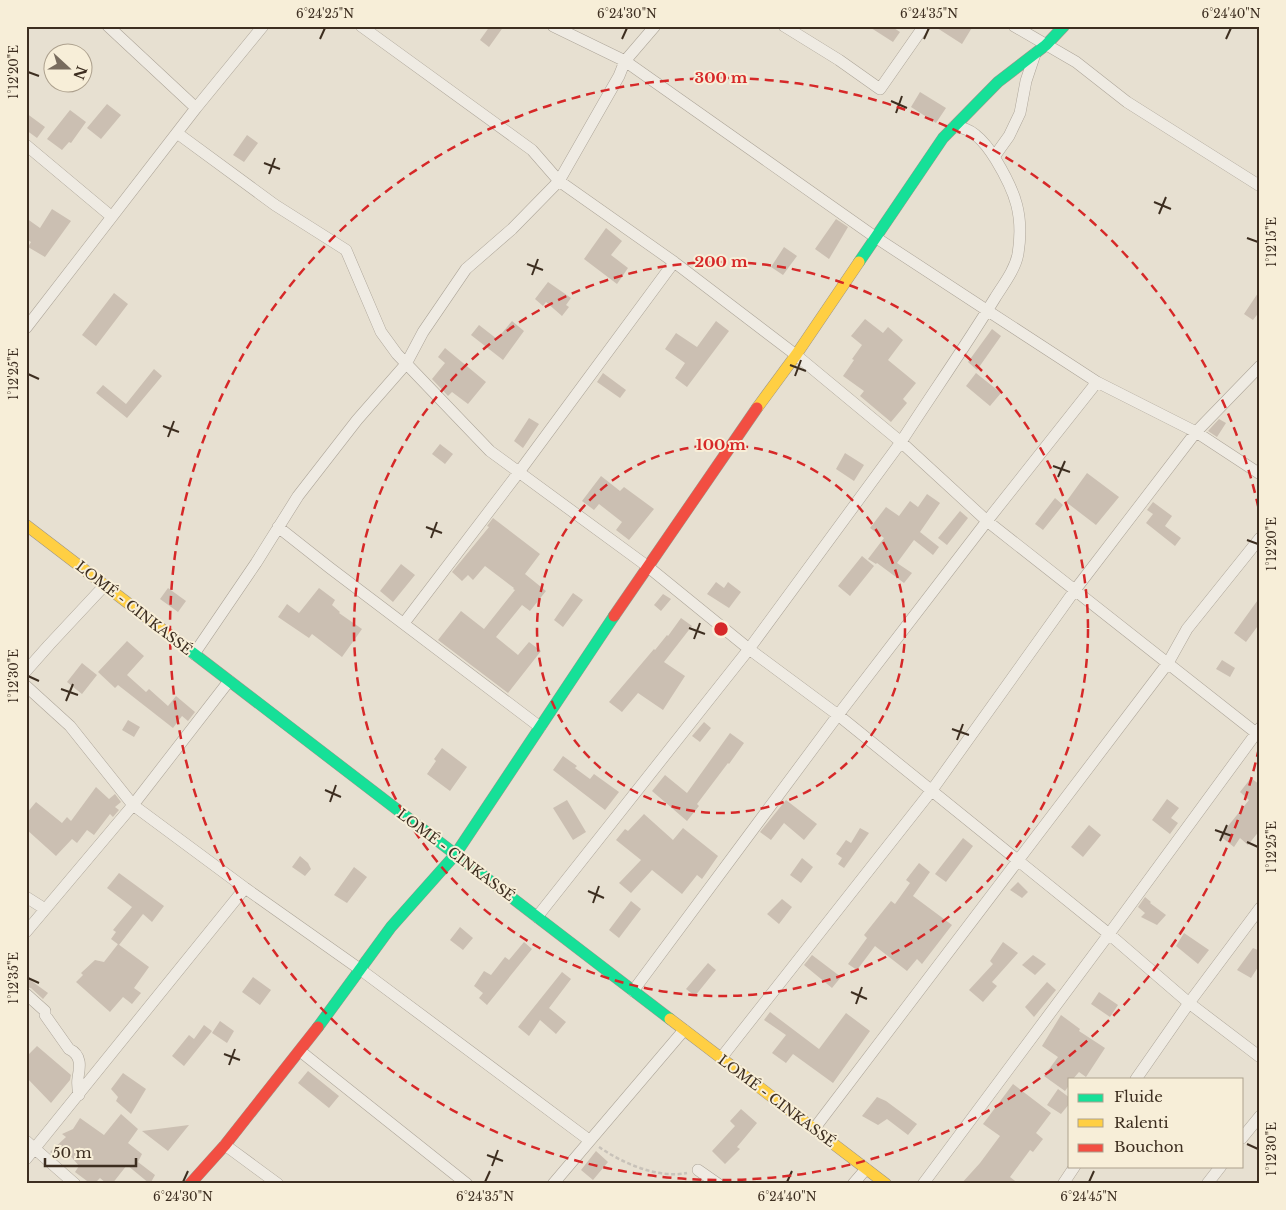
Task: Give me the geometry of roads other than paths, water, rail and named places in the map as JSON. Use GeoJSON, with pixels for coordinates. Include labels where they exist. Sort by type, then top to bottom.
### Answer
{"type":"FeatureCollection","features":[{"type":"Feature","properties":{"kind":"main road"},"geometry":{"type":"LineString","coordinates":[[190,1184],[225,1145],[300,1051],[391,927],[455,855],[647,566],[796,355],[943,138],[998,82],[1046,45],[1064,26]]}},
{"type":"Feature","properties":{"kind":"main road","name":"LOMÉ - CINKASSÉ"},"geometry":{"type":"LineString","coordinates":[[26,525],[886,1184]]}},
{"type":"Feature","properties":{"kind":"street"},"geometry":{"type":"LineString","coordinates":[[108,26],[196,108]]}},
{"type":"Feature","properties":{"kind":"street"},"geometry":{"type":"LineString","coordinates":[[28,323],[196,108],[263,26]]}},
{"type":"Feature","properties":{"kind":"street"},"geometry":{"type":"LineString","coordinates":[[361,26],[532,150],[559,181],[674,262],[796,355],[901,442],[987,521],[1259,732],[923,1184]]}},
{"type":"Feature","properties":{"kind":"street"},"geometry":{"type":"LineString","coordinates":[[553,26],[625,61],[875,237],[1097,382],[1196,432],[1260,474]]}},
{"type":"Feature","properties":{"kind":"street"},"geometry":{"type":"LineString","coordinates":[[194,654],[256,563],[298,496],[356,420],[406,364],[423,332],[466,269],[512,229],[559,181],[619,76],[625,61],[655,26]]}},
{"type":"Feature","properties":{"kind":"street"},"geometry":{"type":"LineString","coordinates":[[784,26],[839,60],[880,89],[924,26]]}},
{"type":"Feature","properties":{"kind":"street"},"geometry":{"type":"LineString","coordinates":[[1014,26],[1076,62],[1127,102],[1260,186]]}},
{"type":"Feature","properties":{"kind":"street"},"geometry":{"type":"LineString","coordinates":[[994,157],[1009,136],[1020,113],[1026,81],[1035,54]]}},
{"type":"Feature","properties":{"kind":"street"},"geometry":{"type":"LineString","coordinates":[[537,917],[749,649],[901,442],[1008,277],[1018,256],[1020,221],[1010,186],[994,157],[974,134],[962,127],[954,127]]}},
{"type":"Feature","properties":{"kind":"street"},"geometry":{"type":"LineString","coordinates":[[177,133],[275,206],[346,250],[382,332],[397,354],[490,451],[647,566],[749,649],[838,715],[1109,934],[1189,1002],[1260,1057]]}},
{"type":"Feature","properties":{"kind":"street"},"geometry":{"type":"LineString","coordinates":[[26,145],[112,217]]}},
{"type":"Feature","properties":{"kind":"street"},"geometry":{"type":"LineString","coordinates":[[404,623],[519,472],[674,262]]}},
{"type":"Feature","properties":{"kind":"street"},"geometry":{"type":"LineString","coordinates":[[721,1058],[932,790],[1075,590],[1196,432],[1260,366]]}},
{"type":"Feature","properties":{"kind":"street"},"geometry":{"type":"LineString","coordinates":[[633,991],[838,715],[1097,382]]}},
{"type":"Feature","properties":{"kind":"street"},"geometry":{"type":"LineString","coordinates":[[278,527],[540,727]]}},
{"type":"Feature","properties":{"kind":"street"},"geometry":{"type":"LineString","coordinates":[[814,1129],[1168,663],[1186,629],[1260,538]]}},
{"type":"Feature","properties":{"kind":"street"},"geometry":{"type":"LineString","coordinates":[[26,671],[104,585]]}},
{"type":"Feature","properties":{"kind":"street"},"geometry":{"type":"LineString","coordinates":[[26,932],[133,805],[229,681]]}},
{"type":"Feature","properties":{"kind":"street"},"geometry":{"type":"LineString","coordinates":[[26,686],[70,726],[133,805],[245,888],[361,970],[589,1140]]}},
{"type":"Feature","properties":{"kind":"street"},"geometry":{"type":"LineString","coordinates":[[26,1159],[245,888]]}},
{"type":"Feature","properties":{"kind":"street"},"geometry":{"type":"LineString","coordinates":[[26,897],[45,909]]}},
{"type":"Feature","properties":{"kind":"street"},"geometry":{"type":"LineString","coordinates":[[1137,1078],[1189,1002],[1260,908]]}},
{"type":"Feature","properties":{"kind":"street"},"geometry":{"type":"LineString","coordinates":[[26,994],[45,1011],[44,1015],[69,1049],[74,1051],[79,1059],[81,1066],[78,1080],[79,1095]]}},
{"type":"Feature","properties":{"kind":"street"},"geometry":{"type":"LineString","coordinates":[[553,1184],[684,1030]]}},
{"type":"Feature","properties":{"kind":"street"},"geometry":{"type":"LineString","coordinates":[[300,1051],[468,1184]]}},
{"type":"Feature","properties":{"kind":"street"},"geometry":{"type":"LineString","coordinates":[[1244,1136],[1260,1116]]}},
{"type":"Feature","properties":{"kind":"street"},"geometry":{"type":"LineString","coordinates":[[26,1141],[75,1184]]}},
{"type":"Feature","properties":{"kind":"street"},"geometry":{"type":"LineString","coordinates":[[225,1145],[278,1184]]}},
{"type":"Feature","properties":{"kind":"street"},"geometry":{"type":"LineString","coordinates":[[1063,1184],[1074,1168]]}},
{"type":"Feature","properties":{"kind":"street"},"geometry":{"type":"LineString","coordinates":[[1207,1184],[1219,1168]]}},
{"type":"Feature","properties":{"kind":"street"},"geometry":{"type":"LineString","coordinates":[[853,1184],[866,1169]]}},
{"type":"Feature","properties":{"kind":"street"},"geometry":{"type":"LineString","coordinates":[[698,1170],[718,1184]]}}]}
